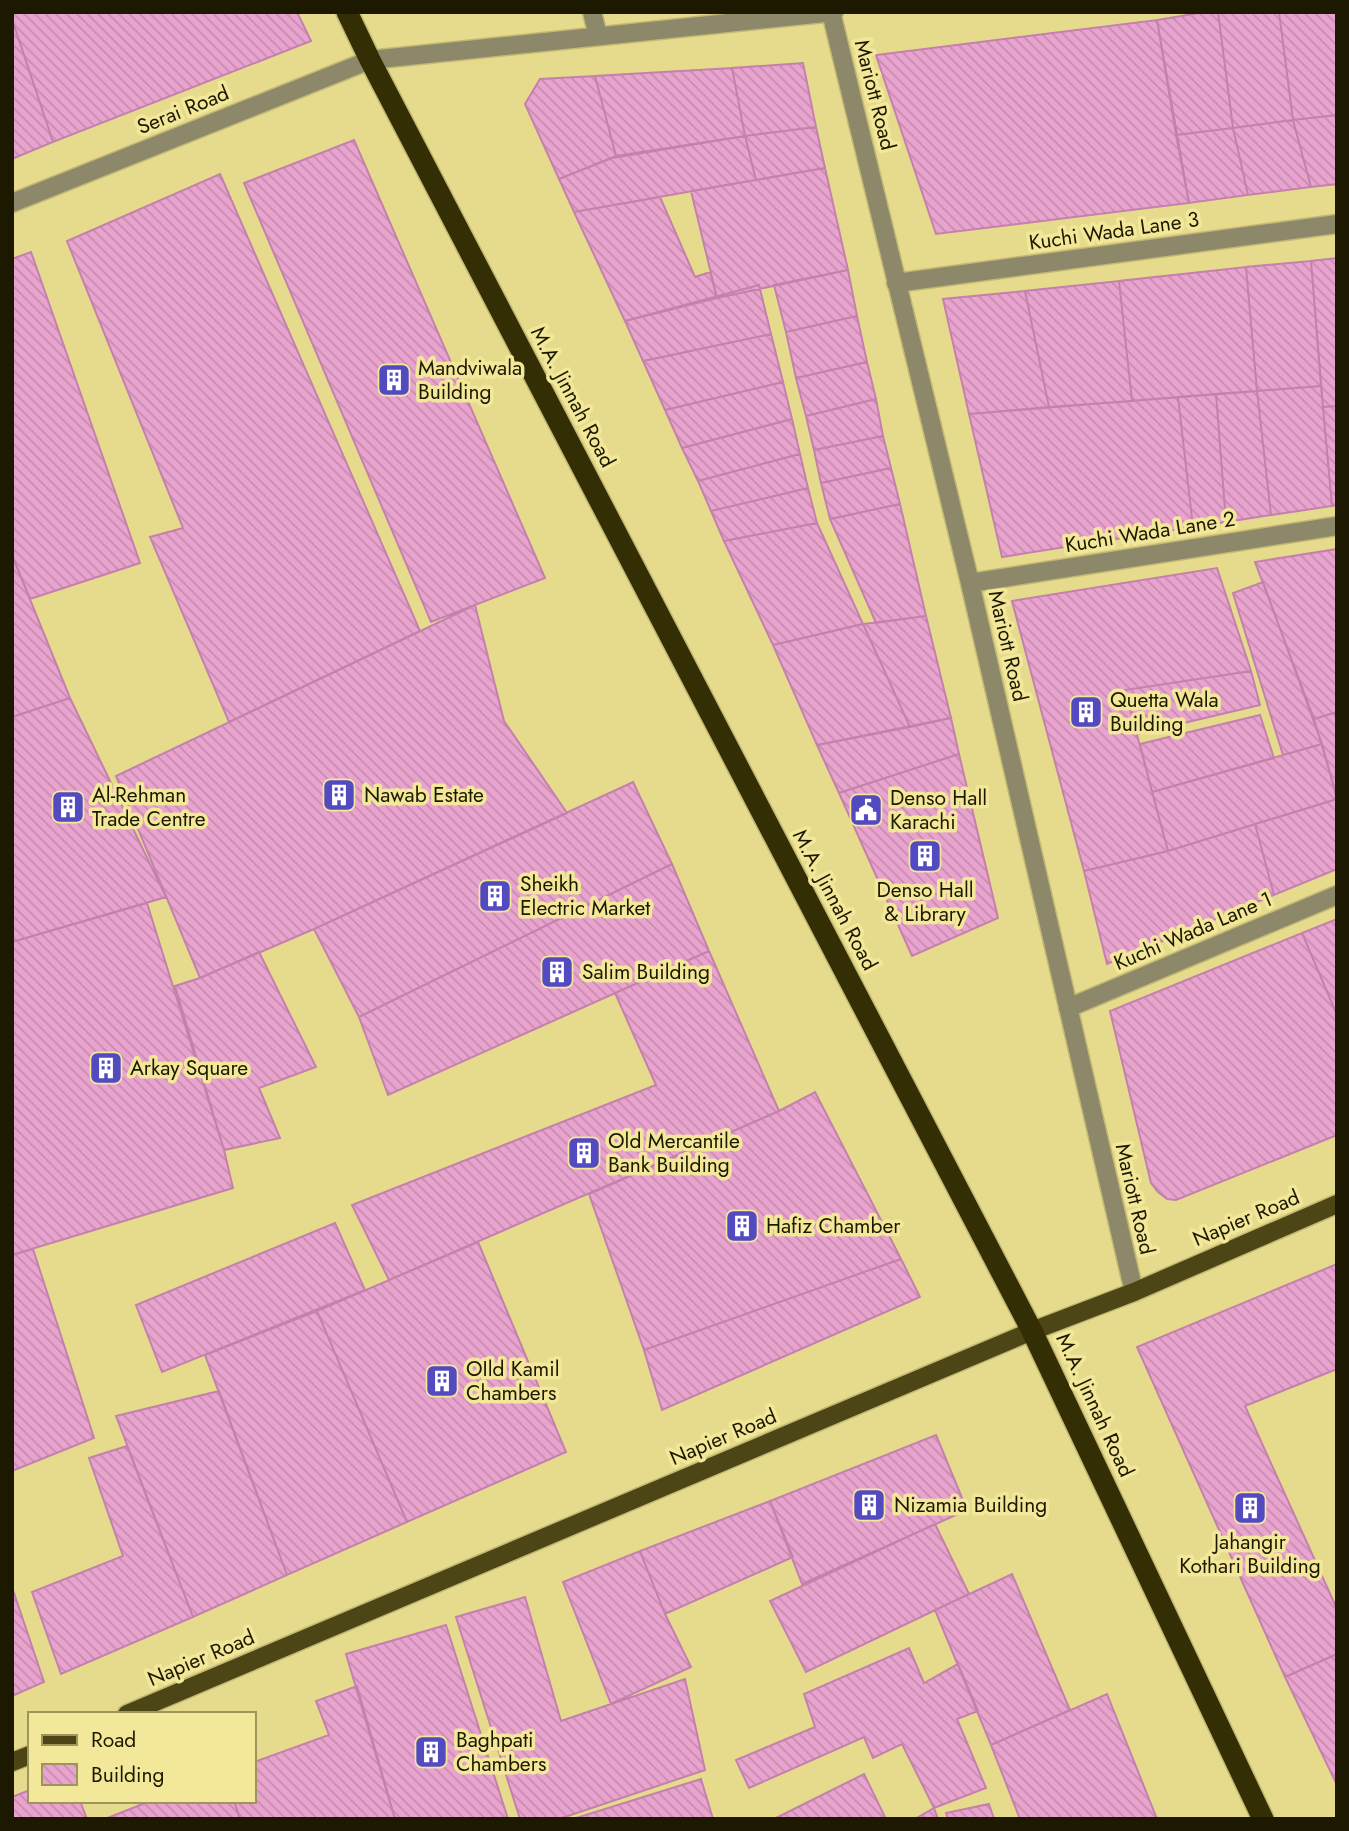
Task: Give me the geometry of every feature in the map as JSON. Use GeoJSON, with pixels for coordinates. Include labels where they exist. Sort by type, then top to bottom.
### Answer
{"type":"FeatureCollection","features":[{"type":"Feature","properties":{"kind":"highway","name":"M.A. Jinnah Road"},"geometry":{"type":"LineString","coordinates":[[347,12],[1032,1331],[1264,1819]]}},
{"type":"Feature","properties":{"kind":"main road","name":"Napier Road"},"geometry":{"type":"LineString","coordinates":[[132,1712],[1032,1331],[1134,1292],[1337,1204]]}},
{"type":"Feature","properties":{"kind":"street"},"geometry":{"type":"LineString","coordinates":[[592,12],[598,36]]}},
{"type":"Feature","properties":{"kind":"street","name":"Serai Road"},"geometry":{"type":"LineString","coordinates":[[12,203],[370,60],[832,12]]}},
{"type":"Feature","properties":{"kind":"street","name":"Mariott Road"},"geometry":{"type":"LineString","coordinates":[[832,12],[970,583],[1134,1292]]}},
{"type":"Feature","properties":{"kind":"street","name":"Kuchi Wada Lane 3"},"geometry":{"type":"LineString","coordinates":[[896,283],[1337,224]]}},
{"type":"Feature","properties":{"kind":"street","name":"Kuchi Wada Lane 2"},"geometry":{"type":"LineString","coordinates":[[970,583],[1337,526]]}},
{"type":"Feature","properties":{"kind":"street","name":"Kuchi Wada Lane 1"},"geometry":{"type":"LineString","coordinates":[[1068,1009],[1337,895]]}},
{"type":"Feature","properties":{"kind":"building"},"geometry":{"type":"Polygon","coordinates":[[[12,12],[297,12],[311,41],[53,142],[12,19],[12,12]]]}},
{"type":"Feature","properties":{"kind":"building"},"geometry":{"type":"Polygon","coordinates":[[[1218,12],[1233,128],[1176,135],[1157,20],[1218,12]]]}},
{"type":"Feature","properties":{"kind":"building"},"geometry":{"type":"Polygon","coordinates":[[[1218,12],[1279,12],[1293,120],[1233,128],[1218,12]]]}},
{"type":"Feature","properties":{"kind":"building"},"geometry":{"type":"Polygon","coordinates":[[[1279,12],[1337,12],[1337,115],[1293,120],[1279,12]]]}},
{"type":"Feature","properties":{"kind":"building"},"geometry":{"type":"Polygon","coordinates":[[[12,19],[53,142],[12,159],[12,19]]]}},
{"type":"Feature","properties":{"kind":"building"},"geometry":{"type":"Polygon","coordinates":[[[1157,20],[1189,203],[936,234],[876,55],[1157,20]]]}},
{"type":"Feature","properties":{"kind":"building"},"geometry":{"type":"Polygon","coordinates":[[[803,63],[816,127],[745,136],[732,68],[803,63]]]}},
{"type":"Feature","properties":{"kind":"building"},"geometry":{"type":"Polygon","coordinates":[[[732,68],[745,136],[616,156],[595,76],[732,68]]]}},
{"type":"Feature","properties":{"kind":"building"},"geometry":{"type":"Polygon","coordinates":[[[595,76],[616,156],[559,179],[525,104],[540,79],[595,76]]]}},
{"type":"Feature","properties":{"kind":"building"},"geometry":{"type":"Polygon","coordinates":[[[1337,115],[1337,184],[1311,187],[1293,120],[1337,115]]]}},
{"type":"Feature","properties":{"kind":"building"},"geometry":{"type":"Polygon","coordinates":[[[1293,120],[1311,187],[1248,195],[1233,128],[1293,120]]]}},
{"type":"Feature","properties":{"kind":"building"},"geometry":{"type":"Polygon","coordinates":[[[816,127],[825,168],[756,180],[745,136],[816,127]]]}},
{"type":"Feature","properties":{"kind":"building"},"geometry":{"type":"Polygon","coordinates":[[[1233,128],[1248,195],[1189,203],[1176,135],[1233,128]]]}},
{"type":"Feature","properties":{"kind":"building"},"geometry":{"type":"Polygon","coordinates":[[[745,136],[756,180],[574,212],[559,179],[612,158],[745,136]]]}},
{"type":"Feature","properties":{"kind":"building","name":"Mandviwala Building"},"geometry":{"type":"Polygon","coordinates":[[[354,140],[545,578],[431,622],[244,183],[354,140]]]}},
{"type":"Feature","properties":{"kind":"building"},"geometry":{"type":"Polygon","coordinates":[[[825,168],[848,270],[717,298],[691,191],[825,168]]]}},
{"type":"Feature","properties":{"kind":"building"},"geometry":{"type":"Polygon","coordinates":[[[220,174],[420,631],[229,722],[150,537],[183,528],[67,241],[220,174]]]}},
{"type":"Feature","properties":{"kind":"building"},"geometry":{"type":"Polygon","coordinates":[[[660,197],[695,277],[710,272],[717,298],[625,321],[574,212],[660,197]]]}},
{"type":"Feature","properties":{"kind":"building"},"geometry":{"type":"Polygon","coordinates":[[[31,252],[140,563],[30,599],[12,555],[12,259],[31,252]]]}},
{"type":"Feature","properties":{"kind":"building"},"geometry":{"type":"Polygon","coordinates":[[[1337,258],[1337,406],[1323,407],[1311,261],[1337,258]]]}},
{"type":"Feature","properties":{"kind":"building"},"geometry":{"type":"Polygon","coordinates":[[[1311,261],[1321,386],[1257,391],[1246,267],[1311,261]]]}},
{"type":"Feature","properties":{"kind":"building"},"geometry":{"type":"Polygon","coordinates":[[[1246,267],[1257,391],[1132,401],[1119,281],[1246,267]]]}},
{"type":"Feature","properties":{"kind":"building"},"geometry":{"type":"Polygon","coordinates":[[[848,270],[857,316],[786,332],[774,285],[848,270]]]}},
{"type":"Feature","properties":{"kind":"building"},"geometry":{"type":"Polygon","coordinates":[[[1119,281],[1132,401],[1049,407],[1025,291],[1119,281]]]}},
{"type":"Feature","properties":{"kind":"building"},"geometry":{"type":"Polygon","coordinates":[[[759,285],[771,334],[643,361],[625,321],[759,285]]]}},
{"type":"Feature","properties":{"kind":"building"},"geometry":{"type":"Polygon","coordinates":[[[1025,291],[1049,407],[969,414],[943,299],[1025,291]]]}},
{"type":"Feature","properties":{"kind":"building"},"geometry":{"type":"Polygon","coordinates":[[[857,316],[867,362],[796,378],[786,332],[857,316]]]}},
{"type":"Feature","properties":{"kind":"building"},"geometry":{"type":"Polygon","coordinates":[[[771,334],[783,382],[665,410],[643,361],[771,334]]]}},
{"type":"Feature","properties":{"kind":"building"},"geometry":{"type":"Polygon","coordinates":[[[867,362],[876,399],[806,416],[796,378],[867,362]]]}},
{"type":"Feature","properties":{"kind":"building"},"geometry":{"type":"Polygon","coordinates":[[[783,382],[792,419],[682,448],[665,410],[783,382]]]}},
{"type":"Feature","properties":{"kind":"building"},"geometry":{"type":"Polygon","coordinates":[[[1321,386],[1332,506],[1271,515],[1257,391],[1321,386]]]}},
{"type":"Feature","properties":{"kind":"building"},"geometry":{"type":"Polygon","coordinates":[[[1257,391],[1271,515],[1226,522],[1216,394],[1257,391]]]}},
{"type":"Feature","properties":{"kind":"building"},"geometry":{"type":"Polygon","coordinates":[[[1216,394],[1226,522],[1193,527],[1178,397],[1216,394]]]}},
{"type":"Feature","properties":{"kind":"building"},"geometry":{"type":"Polygon","coordinates":[[[1178,397],[1193,527],[1002,557],[969,414],[1178,397]]]}},
{"type":"Feature","properties":{"kind":"building"},"geometry":{"type":"Polygon","coordinates":[[[876,399],[883,436],[814,450],[806,416],[876,399]]]}},
{"type":"Feature","properties":{"kind":"building"},"geometry":{"type":"Polygon","coordinates":[[[1337,406],[1337,505],[1332,506],[1323,407],[1337,406]]]}},
{"type":"Feature","properties":{"kind":"building"},"geometry":{"type":"Polygon","coordinates":[[[792,419],[800,454],[698,481],[682,448],[792,419]]]}},
{"type":"Feature","properties":{"kind":"building"},"geometry":{"type":"Polygon","coordinates":[[[883,436],[891,468],[821,483],[814,450],[883,436]]]}},
{"type":"Feature","properties":{"kind":"building"},"geometry":{"type":"Polygon","coordinates":[[[800,454],[808,488],[711,511],[698,481],[800,454]]]}},
{"type":"Feature","properties":{"kind":"building"},"geometry":{"type":"Polygon","coordinates":[[[891,468],[900,504],[830,519],[821,483],[891,468]]]}},
{"type":"Feature","properties":{"kind":"building"},"geometry":{"type":"Polygon","coordinates":[[[808,488],[817,523],[724,541],[711,511],[808,488]]]}},
{"type":"Feature","properties":{"kind":"building"},"geometry":{"type":"Polygon","coordinates":[[[900,504],[926,616],[876,623],[830,519],[900,504]]]}},
{"type":"Feature","properties":{"kind":"building"},"geometry":{"type":"Polygon","coordinates":[[[817,523],[863,624],[773,645],[724,541],[817,523]]]}},
{"type":"Feature","properties":{"kind":"building"},"geometry":{"type":"Polygon","coordinates":[[[1337,549],[1337,712],[1314,719],[1255,562],[1337,549]]]}},
{"type":"Feature","properties":{"kind":"building"},"geometry":{"type":"Polygon","coordinates":[[[12,555],[70,698],[12,717],[12,555]]]}},
{"type":"Feature","properties":{"kind":"building","name":"Quetta Wala Building"},"geometry":{"type":"Polygon","coordinates":[[[1217,568],[1251,671],[1125,690],[1168,851],[1084,871],[1012,601],[1217,568]]]}},
{"type":"Feature","properties":{"kind":"building"},"geometry":{"type":"Polygon","coordinates":[[[1263,582],[1322,744],[1283,755],[1233,593],[1263,582]]]}},
{"type":"Feature","properties":{"kind":"building","name":"Nawab Estate"},"geometry":{"type":"Polygon","coordinates":[[[475,605],[504,721],[567,813],[200,978],[116,776],[475,605]]]}},
{"type":"Feature","properties":{"kind":"building"},"geometry":{"type":"Polygon","coordinates":[[[926,616],[951,718],[910,727],[863,624],[926,616]]]}},
{"type":"Feature","properties":{"kind":"building"},"geometry":{"type":"Polygon","coordinates":[[[863,624],[910,727],[817,745],[773,645],[863,624]]]}},
{"type":"Feature","properties":{"kind":"building"},"geometry":{"type":"Polygon","coordinates":[[[1251,671],[1260,705],[1137,734],[1125,690],[1251,671]]]}},
{"type":"Feature","properties":{"kind":"building","name":"Al-Rehman Trade Centre"},"geometry":{"type":"Polygon","coordinates":[[[70,698],[166,897],[12,942],[12,717],[70,698]]]}},
{"type":"Feature","properties":{"kind":"building"},"geometry":{"type":"Polygon","coordinates":[[[1337,712],[1337,797],[1314,719],[1337,712]]]}},
{"type":"Feature","properties":{"kind":"building"},"geometry":{"type":"Polygon","coordinates":[[[1260,715],[1274,758],[1152,792],[1140,744],[1260,715]]]}},
{"type":"Feature","properties":{"kind":"building"},"geometry":{"type":"Polygon","coordinates":[[[951,718],[959,754],[839,793],[817,745],[951,718]]]}},
{"type":"Feature","properties":{"kind":"building"},"geometry":{"type":"Polygon","coordinates":[[[1322,744],[1337,799],[1168,851],[1152,792],[1322,744]]]}},
{"type":"Feature","properties":{"kind":"building","name":"Denso Hall & Library"},"geometry":{"type":"Polygon","coordinates":[[[959,754],[998,918],[912,956],[839,793],[959,754]]]}},
{"type":"Feature","properties":{"kind":"building","name":"Sheikh Electric Market"},"geometry":{"type":"Polygon","coordinates":[[[633,782],[672,864],[359,1017],[314,929],[633,782]]]}},
{"type":"Feature","properties":{"kind":"building"},"geometry":{"type":"Polygon","coordinates":[[[1337,799],[1337,869],[1274,895],[1255,824],[1337,799]]]}},
{"type":"Feature","properties":{"kind":"building"},"geometry":{"type":"Polygon","coordinates":[[[1255,824],[1274,895],[1107,964],[1084,871],[1168,851],[1255,824]]]}},
{"type":"Feature","properties":{"kind":"building","name":"Salim Building"},"geometry":{"type":"Polygon","coordinates":[[[672,864],[709,951],[388,1095],[359,1017],[672,864]]]}},
{"type":"Feature","properties":{"kind":"building","name":"Arkay Square"},"geometry":{"type":"Polygon","coordinates":[[[147,903],[224,1150],[233,1188],[12,1255],[12,942],[147,903]]]}},
{"type":"Feature","properties":{"kind":"building"},"geometry":{"type":"Polygon","coordinates":[[[1337,919],[1337,1015],[1302,933],[1337,919]]]}},
{"type":"Feature","properties":{"kind":"building"},"geometry":{"type":"Polygon","coordinates":[[[1302,933],[1337,1015],[1337,1135],[1176,1200],[1167,1199],[1151,1183],[1110,1011],[1302,933]]]}},
{"type":"Feature","properties":{"kind":"building","name":"Old Mercantile Bank Building"},"geometry":{"type":"Polygon","coordinates":[[[709,951],[779,1111],[389,1280],[352,1205],[656,1085],[615,993],[709,951]]]}},
{"type":"Feature","properties":{"kind":"building"},"geometry":{"type":"Polygon","coordinates":[[[259,952],[316,1067],[259,1088],[280,1138],[224,1150],[175,986],[259,952]]]}},
{"type":"Feature","properties":{"kind":"building","name":"Hafiz Chamber"},"geometry":{"type":"Polygon","coordinates":[[[815,1092],[901,1259],[644,1350],[589,1194],[779,1111],[815,1092]]]}},
{"type":"Feature","properties":{"kind":"building"},"geometry":{"type":"Polygon","coordinates":[[[335,1223],[365,1290],[162,1372],[136,1305],[335,1223]]]}},
{"type":"Feature","properties":{"kind":"building","name":"OIld Kamil Chambers"},"geometry":{"type":"Polygon","coordinates":[[[478,1242],[566,1452],[407,1522],[317,1311],[478,1242]]]}},
{"type":"Feature","properties":{"kind":"building"},"geometry":{"type":"Polygon","coordinates":[[[33,1249],[94,1438],[12,1471],[12,1255],[33,1249]]]}},
{"type":"Feature","properties":{"kind":"building"},"geometry":{"type":"Polygon","coordinates":[[[901,1259],[920,1297],[662,1410],[644,1350],[901,1259]]]}},
{"type":"Feature","properties":{"kind":"building","name":"Jahangir Kothari Building"},"geometry":{"type":"Polygon","coordinates":[[[1337,1264],[1337,1369],[1245,1406],[1337,1609],[1337,1654],[1285,1677],[1137,1347],[1337,1264]]]}},
{"type":"Feature","properties":{"kind":"building"},"geometry":{"type":"Polygon","coordinates":[[[317,1311],[407,1522],[287,1575],[205,1355],[317,1311]]]}},
{"type":"Feature","properties":{"kind":"building"},"geometry":{"type":"Polygon","coordinates":[[[219,1391],[287,1575],[193,1617],[116,1416],[219,1391]]]}},
{"type":"Feature","properties":{"kind":"building","name":"Nizamia Building"},"geometry":{"type":"Polygon","coordinates":[[[936,1435],[967,1510],[802,1584],[770,1501],[936,1435]]]}},
{"type":"Feature","properties":{"kind":"building"},"geometry":{"type":"Polygon","coordinates":[[[127,1446],[193,1617],[61,1674],[32,1592],[123,1556],[89,1458],[127,1446]]]}},
{"type":"Feature","properties":{"kind":"building"},"geometry":{"type":"Polygon","coordinates":[[[770,1501],[793,1557],[665,1614],[640,1551],[770,1501]]]}},
{"type":"Feature","properties":{"kind":"building"},"geometry":{"type":"Polygon","coordinates":[[[935,1524],[969,1594],[806,1672],[770,1601],[935,1524]]]}},
{"type":"Feature","properties":{"kind":"building"},"geometry":{"type":"Polygon","coordinates":[[[640,1551],[665,1614],[691,1667],[611,1704],[563,1582],[640,1551]]]}},
{"type":"Feature","properties":{"kind":"building"},"geometry":{"type":"Polygon","coordinates":[[[1012,1574],[1070,1710],[991,1745],[935,1610],[1012,1574]]]}},
{"type":"Feature","properties":{"kind":"building"},"geometry":{"type":"Polygon","coordinates":[[[12,1587],[44,1682],[12,1696],[12,1587]]]}},
{"type":"Feature","properties":{"kind":"building"},"geometry":{"type":"Polygon","coordinates":[[[525,1597],[561,1721],[685,1679],[705,1770],[559,1819],[520,1819],[456,1617],[525,1597]]]}},
{"type":"Feature","properties":{"kind":"building","name":"Baghpati Chambers"},"geometry":{"type":"Polygon","coordinates":[[[446,1625],[508,1819],[395,1819],[346,1654],[446,1625]]]}},
{"type":"Feature","properties":{"kind":"building"},"geometry":{"type":"Polygon","coordinates":[[[909,1648],[924,1683],[958,1664],[978,1711],[957,1719],[986,1788],[934,1808],[902,1744],[873,1758],[864,1737],[749,1788],[736,1760],[815,1727],[804,1694],[909,1648]]]}},
{"type":"Feature","properties":{"kind":"building"},"geometry":{"type":"Polygon","coordinates":[[[1337,1654],[1337,1785],[1285,1677],[1337,1654]]]}},
{"type":"Feature","properties":{"kind":"building"},"geometry":{"type":"Polygon","coordinates":[[[357,1686],[395,1819],[240,1819],[235,1803],[256,1803],[256,1761],[329,1735],[316,1701],[357,1686]]]}},
{"type":"Feature","properties":{"kind":"building"},"geometry":{"type":"Polygon","coordinates":[[[1107,1694],[1157,1819],[1020,1819],[991,1745],[1107,1694]]]}},
{"type":"Feature","properties":{"kind":"building"},"geometry":{"type":"Polygon","coordinates":[[[864,1774],[886,1819],[774,1819],[864,1774]]]}},
{"type":"Feature","properties":{"kind":"building"},"geometry":{"type":"Polygon","coordinates":[[[701,1779],[713,1819],[573,1819],[701,1779]]]}},
{"type":"Feature","properties":{"kind":"building"},"geometry":{"type":"Polygon","coordinates":[[[28,1791],[28,1803],[81,1803],[87,1819],[12,1819],[12,1797],[28,1791]]]}},
{"type":"Feature","properties":{"kind":"building"},"geometry":{"type":"Polygon","coordinates":[[[145,1803],[235,1803],[240,1819],[105,1819],[145,1803]]]}},
{"type":"Feature","properties":{"kind":"building"},"geometry":{"type":"Polygon","coordinates":[[[989,1804],[994,1819],[948,1819],[946,1813],[989,1804]]]}},
{"type":"Feature","properties":{"kind":"building"},"geometry":{"type":"Polygon","coordinates":[[[934,1808],[938,1819],[915,1819],[934,1808]]]}},
{"type":"Feature","properties":{"kind":"place","name":"Mandviwala Building"},"geometry":{"type":"Point","coordinates":[394,380]}},
{"type":"Feature","properties":{"kind":"place","name":"Quetta Wala Building"},"geometry":{"type":"Point","coordinates":[1086,712]}},
{"type":"Feature","properties":{"kind":"place","name":"Nawab Estate"},"geometry":{"type":"Point","coordinates":[339,795]}},
{"type":"Feature","properties":{"kind":"place","name":"Al-Rehman Trade Centre"},"geometry":{"type":"Point","coordinates":[68,807]}},
{"type":"Feature","properties":{"kind":"place","name":"Denso Hall Karachi"},"geometry":{"type":"Point","coordinates":[866,810]}},
{"type":"Feature","properties":{"kind":"place","name":"Denso Hall & Library"},"geometry":{"type":"Point","coordinates":[925,856]}},
{"type":"Feature","properties":{"kind":"place","name":"Sheikh Electric Market"},"geometry":{"type":"Point","coordinates":[495,896]}},
{"type":"Feature","properties":{"kind":"place","name":"Salim Building"},"geometry":{"type":"Point","coordinates":[557,972]}},
{"type":"Feature","properties":{"kind":"place","name":"Arkay Square"},"geometry":{"type":"Point","coordinates":[106,1068]}},
{"type":"Feature","properties":{"kind":"place","name":"Old Mercantile Bank Building"},"geometry":{"type":"Point","coordinates":[584,1153]}},
{"type":"Feature","properties":{"kind":"place","name":"Hafiz Chamber"},"geometry":{"type":"Point","coordinates":[742,1226]}},
{"type":"Feature","properties":{"kind":"place","name":"OIld Kamil Chambers"},"geometry":{"type":"Point","coordinates":[442,1381]}},
{"type":"Feature","properties":{"kind":"place","name":"Nizamia Building"},"geometry":{"type":"Point","coordinates":[869,1505]}},
{"type":"Feature","properties":{"kind":"place","name":"Jahangir Kothari Building"},"geometry":{"type":"Point","coordinates":[1250,1508]}},
{"type":"Feature","properties":{"kind":"place","name":"Baghpati Chambers"},"geometry":{"type":"Point","coordinates":[431,1752]}}]}
